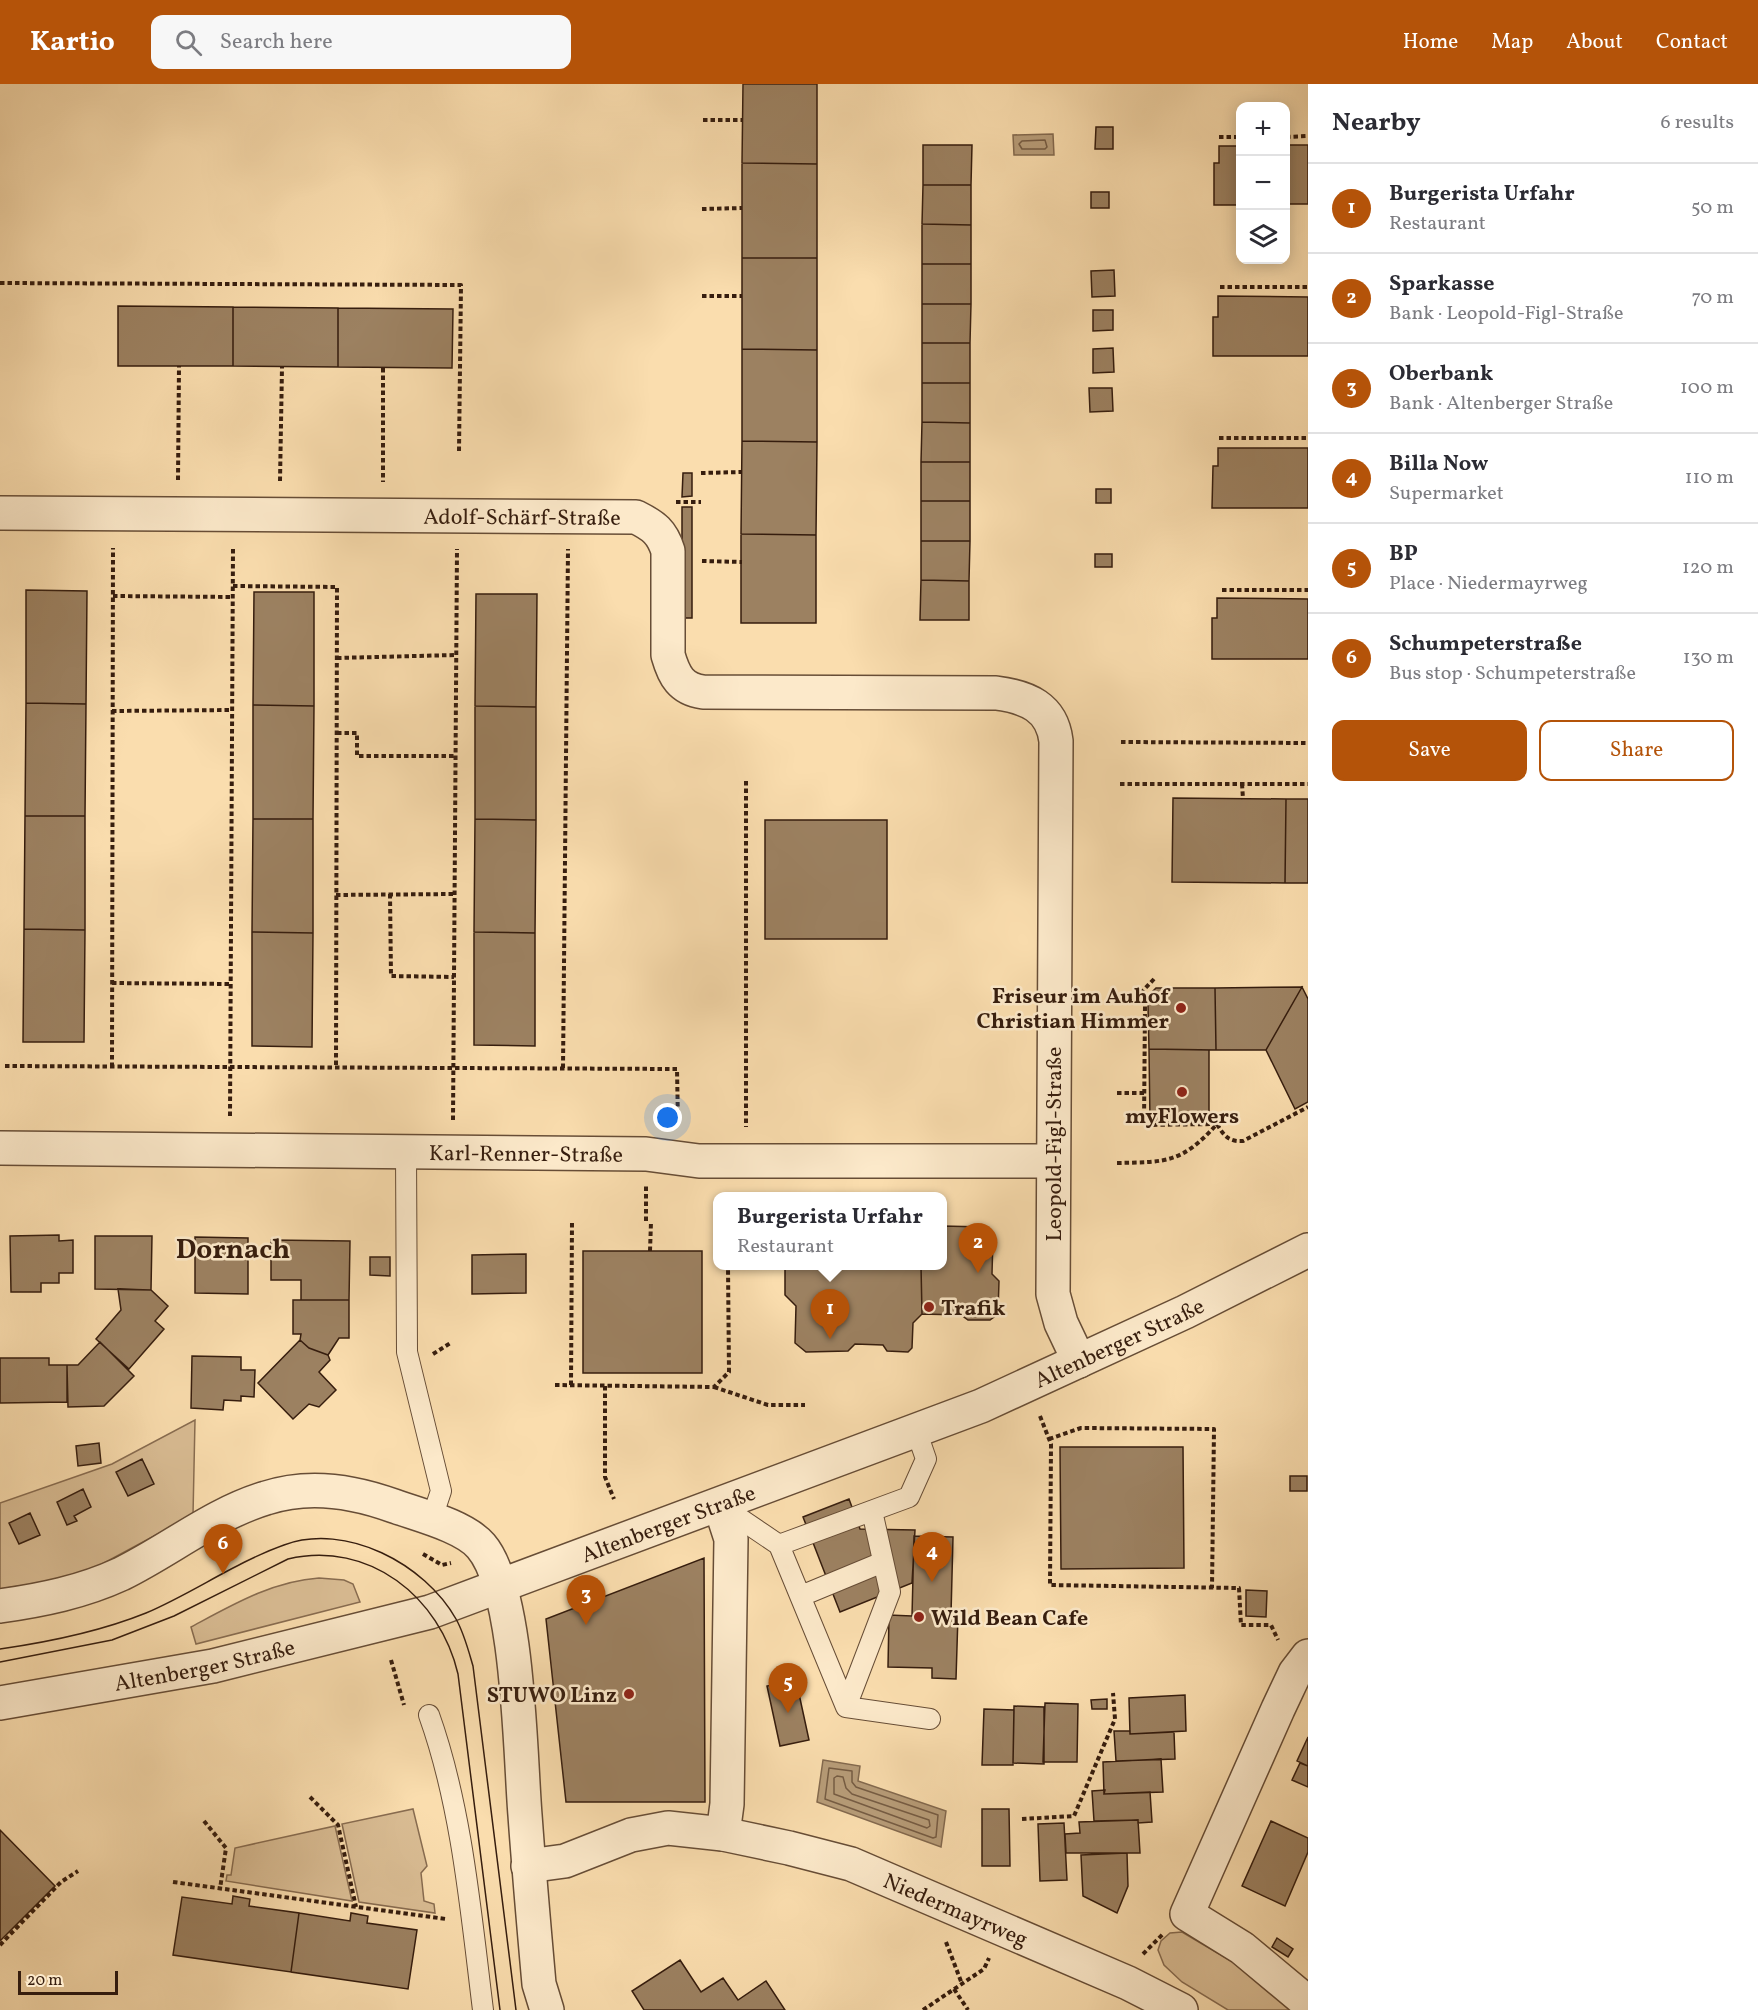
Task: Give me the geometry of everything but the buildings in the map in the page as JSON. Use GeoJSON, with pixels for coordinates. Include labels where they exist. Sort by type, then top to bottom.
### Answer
{"type":"FeatureCollection","features":[{"type":"Feature","properties":{"kind":"street","name":"Adolf-Schärf-Straße"},"geometry":{"type":"LineString","coordinates":[[0,513],[636,517],[653,525],[663,535],[668,551],[668,655],[672,672],[682,685],[703,692],[1008,694],[1036,704],[1049,717],[1056,741]]}},
{"type":"Feature","properties":{"kind":"street","name":"Leopold-Figl-Straße"},"geometry":{"type":"LineString","coordinates":[[1056,741],[1053,1294],[1061,1323],[1079,1361]]}},
{"type":"Feature","properties":{"kind":"street","name":"Karl-Renner-Straße"},"geometry":{"type":"LineString","coordinates":[[0,1148],[646,1154],[699,1161],[1053,1161]]}},
{"type":"Feature","properties":{"kind":"street","name":"Altenberger Straße"},"geometry":{"type":"LineString","coordinates":[[0,1703],[112,1685],[255,1657],[430,1612],[1008,1395],[1308,1250]]}},
{"type":"Feature","properties":{"kind":"street"},"geometry":{"type":"LineString","coordinates":[[0,1606],[67,1594],[95,1585],[162,1551],[220,1517],[283,1493],[304,1490],[335,1492],[385,1503],[463,1533],[480,1544],[488,1556],[499,1587],[513,1645],[536,2001]]}},
{"type":"Feature","properties":{"kind":"street"},"geometry":{"type":"LineString","coordinates":[[720,1505],[732,1539],[728,1804],[723,1834]]}},
{"type":"Feature","properties":{"kind":"street"},"geometry":{"type":"LineString","coordinates":[[1301,1665],[1187,1914],[1242,1948],[1308,2003]]}},
{"type":"Feature","properties":{"kind":"street","name":"Niedermayrweg"},"geometry":{"type":"LineString","coordinates":[[528,1866],[565,1861],[620,1838],[654,1830],[684,1828],[723,1834],[851,1864],[1128,1983],[1181,2010]]}},
{"type":"Feature","properties":{"kind":"lane"},"geometry":{"type":"LineString","coordinates":[[406,1152],[406,1344],[441,1491],[434,1512],[425,1517]]}},
{"type":"Feature","properties":{"kind":"lane"},"geometry":{"type":"LineString","coordinates":[[779,1545],[909,1497],[926,1459],[916,1430]]}},
{"type":"Feature","properties":{"kind":"lane"},"geometry":{"type":"LineString","coordinates":[[720,1505],[779,1545],[846,1707]]}},
{"type":"Feature","properties":{"kind":"lane"},"geometry":{"type":"LineString","coordinates":[[846,1707],[890,1592],[872,1511]]}},
{"type":"Feature","properties":{"kind":"lane"},"geometry":{"type":"LineString","coordinates":[[801,1596],[884,1562]]}},
{"type":"Feature","properties":{"kind":"lane"},"geometry":{"type":"LineString","coordinates":[[846,1707],[930,1719]]}},
{"type":"Feature","properties":{"kind":"lane"},"geometry":{"type":"LineString","coordinates":[[429,1716],[439,1746],[457,1832],[483,2010]]}},
{"type":"Feature","properties":{"kind":"path"},"geometry":{"type":"LineString","coordinates":[[703,120],[743,120]]}},
{"type":"Feature","properties":{"kind":"path"},"geometry":{"type":"LineString","coordinates":[[1290,136],[1308,136]]}},
{"type":"Feature","properties":{"kind":"path"},"geometry":{"type":"LineString","coordinates":[[1220,137],[1236,137]]}},
{"type":"Feature","properties":{"kind":"path"},"geometry":{"type":"LineString","coordinates":[[702,208],[742,208]]}},
{"type":"Feature","properties":{"kind":"path"},"geometry":{"type":"LineString","coordinates":[[0,283],[461,285],[459,451]]}},
{"type":"Feature","properties":{"kind":"path"},"geometry":{"type":"LineString","coordinates":[[1220,287],[1308,287]]}},
{"type":"Feature","properties":{"kind":"path"},"geometry":{"type":"LineString","coordinates":[[702,296],[742,296]]}},
{"type":"Feature","properties":{"kind":"path"},"geometry":{"type":"LineString","coordinates":[[177,514],[179,366]]}},
{"type":"Feature","properties":{"kind":"path"},"geometry":{"type":"LineString","coordinates":[[279,515],[282,367]]}},
{"type":"Feature","properties":{"kind":"path"},"geometry":{"type":"LineString","coordinates":[[383,368],[383,515]]}},
{"type":"Feature","properties":{"kind":"path"},"geometry":{"type":"LineString","coordinates":[[1219,438],[1308,438]]}},
{"type":"Feature","properties":{"kind":"path"},"geometry":{"type":"LineString","coordinates":[[701,473],[742,472]]}},
{"type":"Feature","properties":{"kind":"path"},"geometry":{"type":"LineString","coordinates":[[676,502],[701,502]]}},
{"type":"Feature","properties":{"kind":"path"},"geometry":{"type":"LineString","coordinates":[[112,1067],[113,541]]}},
{"type":"Feature","properties":{"kind":"path"},"geometry":{"type":"LineString","coordinates":[[230,1119],[234,541]]}},
{"type":"Feature","properties":{"kind":"path"},"geometry":{"type":"LineString","coordinates":[[453,1132],[457,542]]}},
{"type":"Feature","properties":{"kind":"path"},"geometry":{"type":"LineString","coordinates":[[563,1068],[568,542]]}},
{"type":"Feature","properties":{"kind":"path"},"geometry":{"type":"LineString","coordinates":[[701,561],[742,562]]}},
{"type":"Feature","properties":{"kind":"path"},"geometry":{"type":"LineString","coordinates":[[233,586],[338,587],[336,1068]]}},
{"type":"Feature","properties":{"kind":"path"},"geometry":{"type":"LineString","coordinates":[[1222,590],[1308,590]]}},
{"type":"Feature","properties":{"kind":"path"},"geometry":{"type":"LineString","coordinates":[[112,596],[233,597]]}},
{"type":"Feature","properties":{"kind":"path"},"geometry":{"type":"LineString","coordinates":[[337,658],[457,655]]}},
{"type":"Feature","properties":{"kind":"path"},"geometry":{"type":"LineString","coordinates":[[112,711],[232,710]]}},
{"type":"Feature","properties":{"kind":"path"},"geometry":{"type":"LineString","coordinates":[[337,733],[357,733],[357,756],[456,756]]}},
{"type":"Feature","properties":{"kind":"path"},"geometry":{"type":"LineString","coordinates":[[1120,742],[1308,743]]}},
{"type":"Feature","properties":{"kind":"path"},"geometry":{"type":"LineString","coordinates":[[746,781],[746,1134]]}},
{"type":"Feature","properties":{"kind":"path"},"geometry":{"type":"LineString","coordinates":[[1120,784],[1308,784]]}},
{"type":"Feature","properties":{"kind":"path"},"geometry":{"type":"LineString","coordinates":[[1242,784],[1243,799]]}},
{"type":"Feature","properties":{"kind":"path"},"geometry":{"type":"LineString","coordinates":[[390,894],[392,976],[454,977]]}},
{"type":"Feature","properties":{"kind":"path"},"geometry":{"type":"LineString","coordinates":[[336,895],[455,894]]}},
{"type":"Feature","properties":{"kind":"path"},"geometry":{"type":"LineString","coordinates":[[1154,979],[1137,997],[1145,1005],[1144,1125],[1217,1124]]}},
{"type":"Feature","properties":{"kind":"path"},"geometry":{"type":"LineString","coordinates":[[112,983],[230,984]]}},
{"type":"Feature","properties":{"kind":"path"},"geometry":{"type":"LineString","coordinates":[[5,1066],[677,1069],[678,1133]]}},
{"type":"Feature","properties":{"kind":"path"},"geometry":{"type":"LineString","coordinates":[[1117,1093],[1144,1093]]}},
{"type":"Feature","properties":{"kind":"path"},"geometry":{"type":"LineString","coordinates":[[1217,1124],[1225,1137],[1234,1142],[1243,1142],[1308,1107]]}},
{"type":"Feature","properties":{"kind":"path"},"geometry":{"type":"LineString","coordinates":[[1117,1162],[1168,1160],[1185,1154],[1198,1145],[1217,1124]]}},
{"type":"Feature","properties":{"kind":"path"},"geometry":{"type":"LineString","coordinates":[[571,1385],[572,1222]]}},
{"type":"Feature","properties":{"kind":"path"},"geometry":{"type":"LineString","coordinates":[[651,1222],[651,1251]]}},
{"type":"Feature","properties":{"kind":"path"},"geometry":{"type":"LineString","coordinates":[[714,1387],[729,1372],[728,1270]]}},
{"type":"Feature","properties":{"kind":"path"},"geometry":{"type":"LineString","coordinates":[[555,1385],[714,1387],[768,1405],[806,1405]]}},
{"type":"Feature","properties":{"kind":"path"},"geometry":{"type":"LineString","coordinates":[[605,1386],[605,1477],[614,1499]]}},
{"type":"Feature","properties":{"kind":"path"},"geometry":{"type":"LineString","coordinates":[[1040,1416],[1051,1444],[1050,1585],[1239,1588],[1241,1624],[1271,1625],[1301,1665]]}},
{"type":"Feature","properties":{"kind":"path"},"geometry":{"type":"LineString","coordinates":[[1049,1439],[1081,1428],[1214,1429],[1212,1588]]}},
{"type":"Feature","properties":{"kind":"path"},"geometry":{"type":"LineString","coordinates":[[1022,1819],[1074,1816],[1115,1719],[1113,1693]]}},
{"type":"Feature","properties":{"kind":"path"},"geometry":{"type":"LineString","coordinates":[[310,1797],[338,1825],[357,1907]]}},
{"type":"Feature","properties":{"kind":"path"},"geometry":{"type":"LineString","coordinates":[[204,1821],[226,1848],[220,1889]]}},
{"type":"Feature","properties":{"kind":"path"},"geometry":{"type":"LineString","coordinates":[[0,1945],[61,1882],[78,1871]]}},
{"type":"Feature","properties":{"kind":"path"},"geometry":{"type":"LineString","coordinates":[[173,1881],[448,1920]]}},
{"type":"Feature","properties":{"kind":"path"},"geometry":{"type":"LineString","coordinates":[[1128,1983],[1145,1949],[1187,1914]]}},
{"type":"Feature","properties":{"kind":"path"},"geometry":{"type":"LineString","coordinates":[[923,2010],[984,1969],[1001,1928]]}},
{"type":"Feature","properties":{"kind":"path"},"geometry":{"type":"LineString","coordinates":[[943,1935],[962,1984]]}},
{"type":"Feature","properties":{"kind":"path"},"geometry":{"type":"LineString","coordinates":[[954,1989],[968,2010]]}},
{"type":"Feature","properties":{"kind":"shaded area"},"geometry":{"type":"Polygon","coordinates":[[[195,1420],[193,1515],[91,1570],[53,1581],[0,1589],[0,1503],[112,1464],[195,1420]]]}},
{"type":"Feature","properties":{"kind":"shaded area"},"geometry":{"type":"Polygon","coordinates":[[[319,1578],[344,1580],[353,1584],[360,1602],[196,1644],[191,1627],[253,1595],[285,1584],[319,1578]]]}},
{"type":"Feature","properties":{"kind":"shaded area"},"geometry":{"type":"Polygon","coordinates":[[[413,1809],[427,1866],[421,1873],[424,1901],[434,1904],[435,1913],[359,1902],[342,1824],[413,1809]]]}},
{"type":"Feature","properties":{"kind":"shaded area"},"geometry":{"type":"Polygon","coordinates":[[[335,1826],[352,1901],[226,1881],[227,1875],[231,1875],[235,1848],[335,1826]]]}},
{"type":"Feature","properties":{"kind":"shaded area"},"geometry":{"type":"Polygon","coordinates":[[[1182,1932],[1243,1968],[1297,2010],[1228,2010],[1182,1982],[1164,1965],[1158,1950],[1161,1941],[1170,1933],[1182,1932]]]}},
{"type":"Feature","properties":{"kind":"water"},"geometry":{"type":"Polygon","coordinates":[[[1053,134],[1054,155],[1014,155],[1013,135],[1053,134]]]}},
{"type":"Feature","properties":{"kind":"water"},"geometry":{"type":"Polygon","coordinates":[[[823,1760],[860,1766],[858,1781],[946,1811],[941,1847],[817,1802],[823,1760]]]}},
{"type":"Feature","properties":{"kind":"tram line"},"geometry":{"type":"LineString","coordinates":[[0,1649],[74,1636],[128,1620],[163,1605],[266,1552],[308,1539],[333,1539],[357,1544],[382,1553],[404,1565],[425,1581],[456,1619],[473,1666],[516,2010]]}},
{"type":"Feature","properties":{"kind":"tram line"},"geometry":{"type":"LineString","coordinates":[[0,1662],[112,1640],[174,1616],[288,1559],[318,1555],[346,1558],[373,1567],[397,1580],[418,1599],[435,1621],[449,1646],[458,1674],[500,2010]]}},
{"type":"Feature","properties":{"kind":"place","name":"Friseur im Auhof Christian Himmer"},"geometry":{"type":"Point","coordinates":[1181,1008]}},
{"type":"Feature","properties":{"kind":"place","name":"myFlowers"},"geometry":{"type":"Point","coordinates":[1182,1092]}},
{"type":"Feature","properties":{"kind":"place","name":"Sparkasse"},"geometry":{"type":"Point","coordinates":[978,1273]}},
{"type":"Feature","properties":{"kind":"place","name":"Trafik"},"geometry":{"type":"Point","coordinates":[929,1307]}},
{"type":"Feature","properties":{"kind":"place","name":"Burgerista Urfahr"},"geometry":{"type":"Point","coordinates":[830,1339]}},
{"type":"Feature","properties":{"kind":"place","name":"Schumpeterstraße"},"geometry":{"type":"Point","coordinates":[223,1574]}},
{"type":"Feature","properties":{"kind":"place","name":"Billa Now"},"geometry":{"type":"Point","coordinates":[932,1582]}},
{"type":"Feature","properties":{"kind":"place","name":"Wild Bean Cafe"},"geometry":{"type":"Point","coordinates":[919,1617]}},
{"type":"Feature","properties":{"kind":"place","name":"Oberbank"},"geometry":{"type":"Point","coordinates":[586,1625]}},
{"type":"Feature","properties":{"kind":"place","name":"STUWO Linz"},"geometry":{"type":"Point","coordinates":[629,1694]}},
{"type":"Feature","properties":{"kind":"place","name":"BP"},"geometry":{"type":"Point","coordinates":[788,1713]}},
{"type":"Feature","properties":{"kind":"district","name":"Dornach"},"geometry":{"type":"Point","coordinates":[233,1248]}}]}
